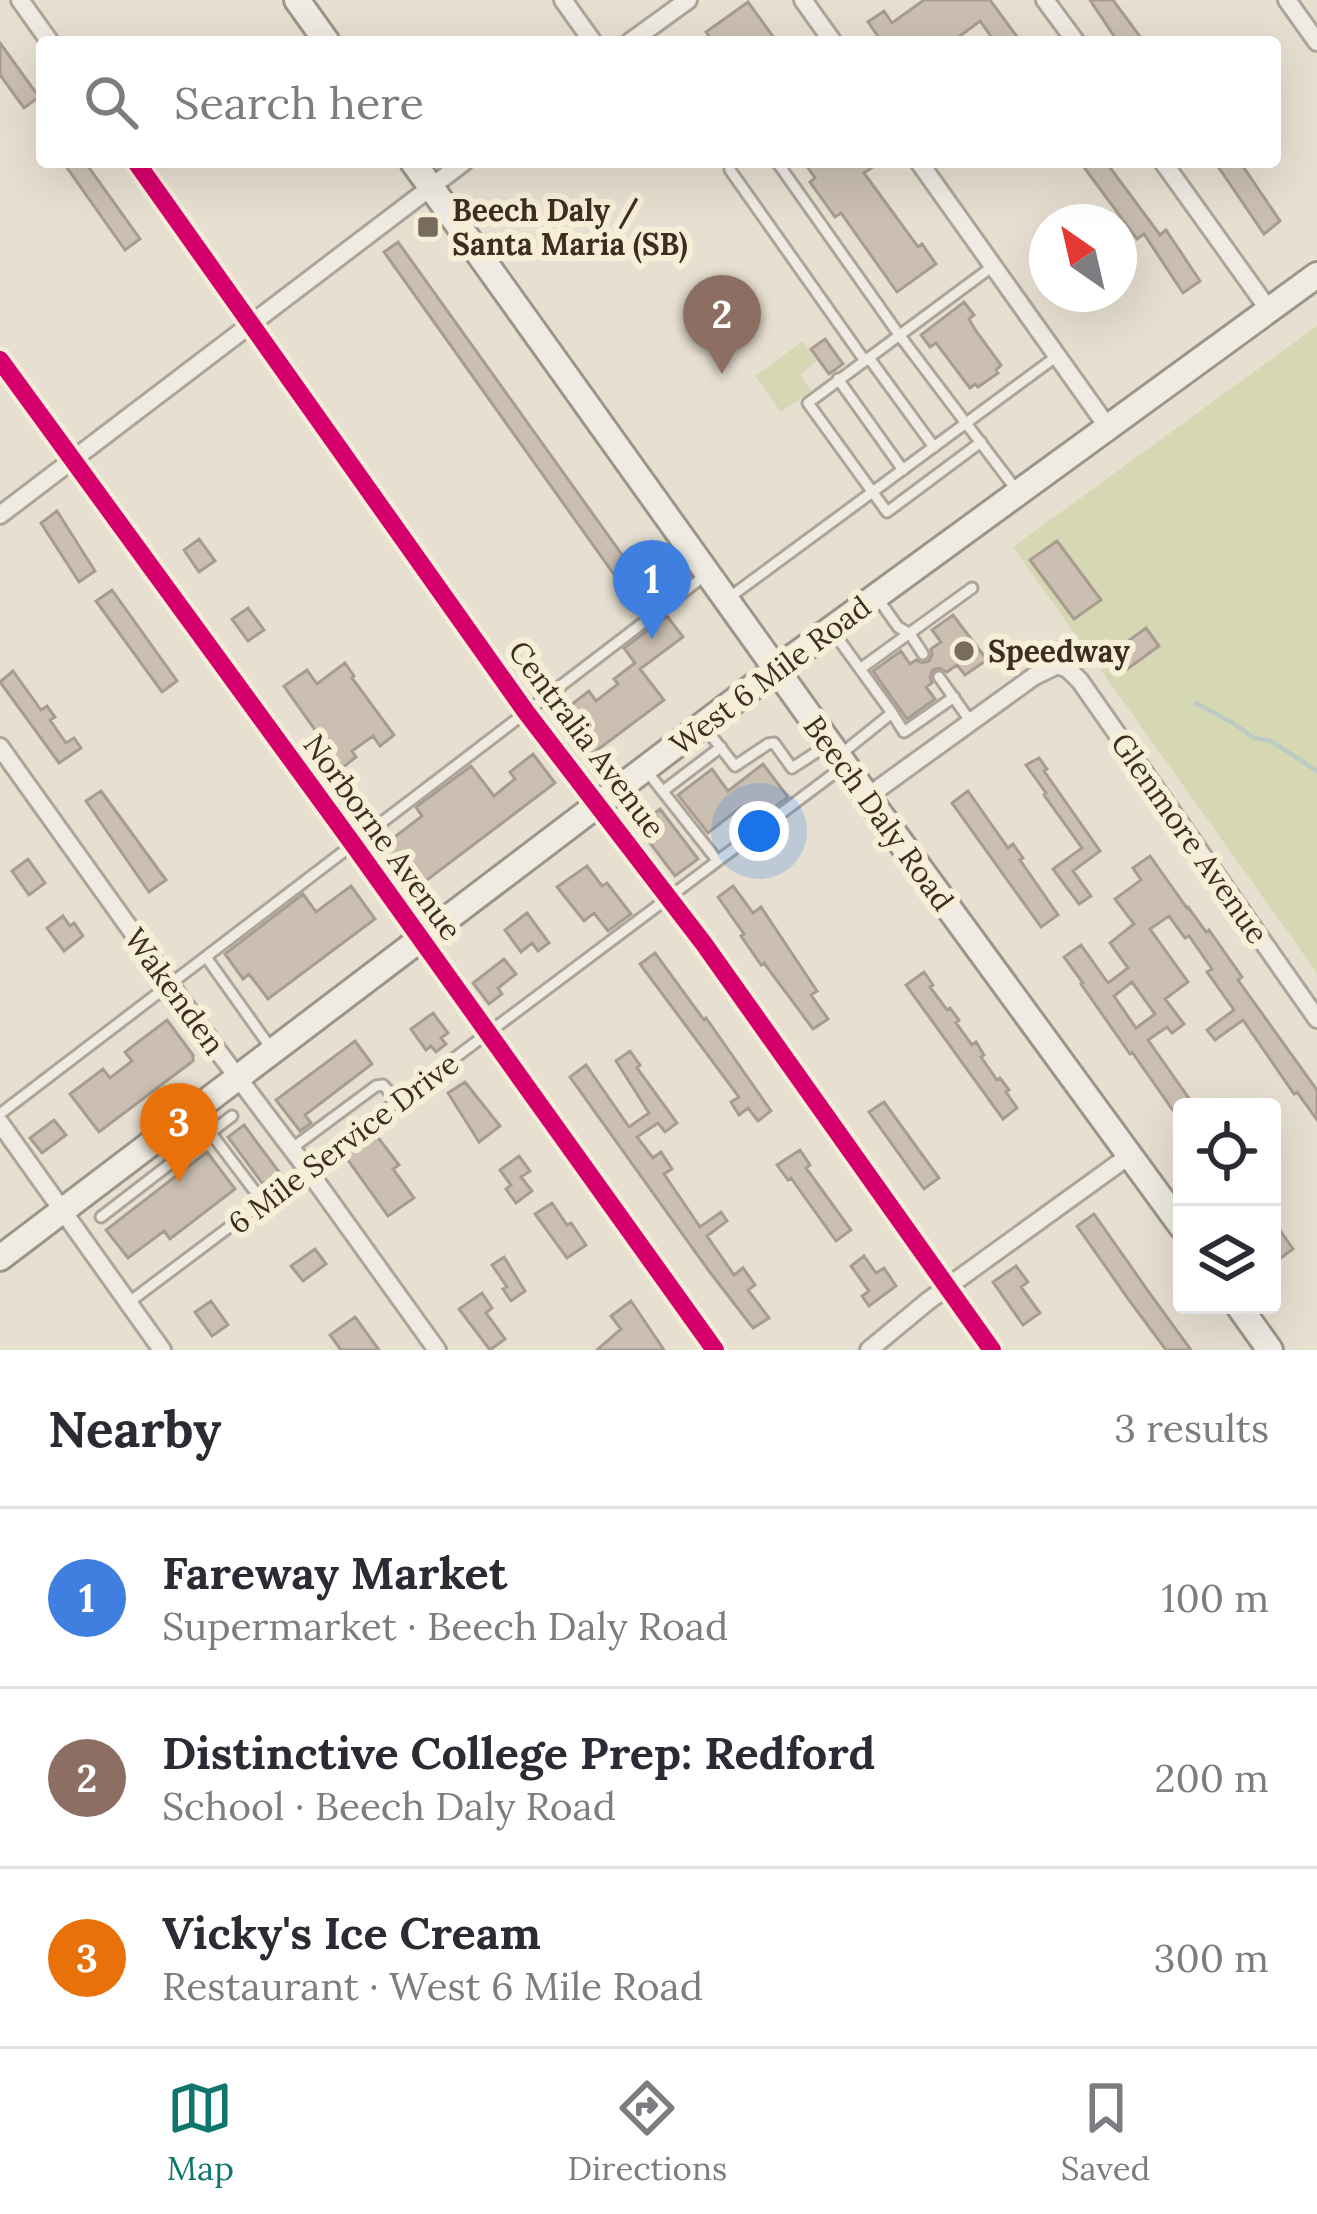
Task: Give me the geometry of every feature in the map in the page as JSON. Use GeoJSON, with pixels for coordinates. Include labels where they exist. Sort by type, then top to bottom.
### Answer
{"type":"FeatureCollection","features":[{"type":"Feature","properties":{"kind":"main road"},"geometry":{"type":"LineString","coordinates":[[297,0],[323,36]]}},
{"type":"Feature","properties":{"kind":"main road","name":"Beech Daly Road"},"geometry":{"type":"LineString","coordinates":[[417,168],[837,756],[1173,1215]]}},
{"type":"Feature","properties":{"kind":"main road","name":"West 6 Mile Road"},"geometry":{"type":"LineString","coordinates":[[0,1258],[703,724],[1317,275]]}},
{"type":"Feature","properties":{"kind":"main road"},"geometry":{"type":"LineString","coordinates":[[1244,1314],[1270,1350]]}},
{"type":"Feature","properties":{"kind":"street"},"geometry":{"type":"LineString","coordinates":[[20,0],[46,36]]}},
{"type":"Feature","properties":{"kind":"street"},"geometry":{"type":"LineString","coordinates":[[563,0],[589,36]]}},
{"type":"Feature","properties":{"kind":"street"},"geometry":{"type":"LineString","coordinates":[[638,36],[688,0]]}},
{"type":"Feature","properties":{"kind":"street"},"geometry":{"type":"LineString","coordinates":[[803,0],[829,36]]}},
{"type":"Feature","properties":{"kind":"street"},"geometry":{"type":"LineString","coordinates":[[1046,0],[1072,36]]}},
{"type":"Feature","properties":{"kind":"street"},"geometry":{"type":"LineString","coordinates":[[1287,0],[1317,42]]}},
{"type":"Feature","properties":{"kind":"street","name":"Centralia Avenue"},"geometry":{"type":"LineString","coordinates":[[140,168],[526,712],[668,897],[992,1350]]}},
{"type":"Feature","properties":{"kind":"street"},"geometry":{"type":"LineString","coordinates":[[0,515],[456,168]]}},
{"type":"Feature","properties":{"kind":"street"},"geometry":{"type":"LineString","coordinates":[[923,168],[1107,426]]}},
{"type":"Feature","properties":{"kind":"street"},"geometry":{"type":"LineString","coordinates":[[1167,168],[1269,310]]}},
{"type":"Feature","properties":{"kind":"street","name":"Norborne Avenue"},"geometry":{"type":"LineString","coordinates":[[0,360],[715,1350]]}},
{"type":"Feature","properties":{"kind":"street","name":"Glenmore Avenue"},"geometry":{"type":"LineString","coordinates":[[971,722],[1033,676],[1057,665],[1068,669],[1317,1019]]}},
{"type":"Feature","properties":{"kind":"street"},"geometry":{"type":"LineString","coordinates":[[867,797],[971,722]]}},
{"type":"Feature","properties":{"kind":"street","name":"Wakenden"},"geometry":{"type":"LineString","coordinates":[[0,748],[437,1350]]}},
{"type":"Feature","properties":{"kind":"street"},"geometry":{"type":"LineString","coordinates":[[1,1124],[162,1350]]}},
{"type":"Feature","properties":{"kind":"street"},"geometry":{"type":"LineString","coordinates":[[869,1350],[1130,1155]]}},
{"type":"Feature","properties":{"kind":"lane"},"geometry":{"type":"LineString","coordinates":[[730,168],[934,447]]}},
{"type":"Feature","properties":{"kind":"lane"},"geometry":{"type":"LineString","coordinates":[[782,168],[900,336],[1018,491]]}},
{"type":"Feature","properties":{"kind":"lane"},"geometry":{"type":"LineString","coordinates":[[981,442],[887,512],[808,403],[993,266]]}},
{"type":"Feature","properties":{"kind":"lane"},"geometry":{"type":"LineString","coordinates":[[726,601],[1057,356]]}},
{"type":"Feature","properties":{"kind":"lane"},"geometry":{"type":"LineString","coordinates":[[838,380],[903,470]]}},
{"type":"Feature","properties":{"kind":"lane"},"geometry":{"type":"LineString","coordinates":[[1,1124],[169,983],[707,574]]}},
{"type":"Feature","properties":{"kind":"lane"},"geometry":{"type":"LineString","coordinates":[[860,669],[972,588]]}},
{"type":"Feature","properties":{"kind":"lane"},"geometry":{"type":"LineString","coordinates":[[876,596],[923,654]]}},
{"type":"Feature","properties":{"kind":"lane"},"geometry":{"type":"LineString","coordinates":[[832,629],[904,732],[953,698]]}},
{"type":"Feature","properties":{"kind":"lane"},"geometry":{"type":"LineString","coordinates":[[939,677],[971,722]]}},
{"type":"Feature","properties":{"kind":"lane","name":"6 Mile Service Drive"},"geometry":{"type":"LineString","coordinates":[[128,1303],[717,860],[892,713]]}},
{"type":"Feature","properties":{"kind":"lane"},"geometry":{"type":"LineString","coordinates":[[703,724],[735,766],[774,743],[792,768],[837,756]]}},
{"type":"Feature","properties":{"kind":"lane"},"geometry":{"type":"LineString","coordinates":[[663,791],[721,746]]}},
{"type":"Feature","properties":{"kind":"lane"},"geometry":{"type":"LineString","coordinates":[[645,769],[717,860]]}},
{"type":"Feature","properties":{"kind":"lane"},"geometry":{"type":"LineString","coordinates":[[206,957],[273,1051]]}},
{"type":"Feature","properties":{"kind":"lane"},"geometry":{"type":"LineString","coordinates":[[292,1149],[376,1086],[383,1084],[398,1101]]}},
{"type":"Feature","properties":{"kind":"lane"},"geometry":{"type":"LineString","coordinates":[[101,1217],[232,1115]]}},
{"type":"Feature","properties":{"kind":"lane"},"geometry":{"type":"LineString","coordinates":[[175,1126],[192,1147]]}},
{"type":"Feature","properties":{"kind":"lane"},"geometry":{"type":"LineString","coordinates":[[210,1132],[263,1202]]}},
{"type":"Feature","properties":{"kind":"lane"},"geometry":{"type":"LineString","coordinates":[[104,1180],[121,1202]]}},
{"type":"Feature","properties":{"kind":"green space"},"geometry":{"type":"Polygon","coordinates":[[[1317,326],[1317,973],[1013,547],[1317,326]]]}},
{"type":"Feature","properties":{"kind":"green space"},"geometry":{"type":"Polygon","coordinates":[[[803,341],[817,361],[800,374],[811,391],[781,412],[755,376],[803,341]]]}},
{"type":"Feature","properties":{"kind":"building"},"geometry":{"type":"Polygon","coordinates":[[[924,0],[990,0],[1017,36],[991,36],[980,21],[960,36],[878,36],[868,22],[884,11],[892,23],[924,0]]]}},
{"type":"Feature","properties":{"kind":"building"},"geometry":{"type":"Polygon","coordinates":[[[1090,0],[1113,0],[1140,36],[1114,36],[1090,0]]]}},
{"type":"Feature","properties":{"kind":"building"},"geometry":{"type":"Polygon","coordinates":[[[748,2],[773,36],[709,36],[706,32],[748,2]]]}},
{"type":"Feature","properties":{"kind":"building"},"geometry":{"type":"Polygon","coordinates":[[[0,43],[36,99],[24,108],[0,75],[0,43]]]}},
{"type":"Feature","properties":{"kind":"building"},"geometry":{"type":"Polygon","coordinates":[[[67,168],[89,168],[140,239],[125,250],[67,168]]]}},
{"type":"Feature","properties":{"kind":"building"},"geometry":{"type":"Polygon","coordinates":[[[808,168],[871,168],[864,173],[936,264],[897,292],[841,213],[835,217],[810,182],[815,178],[808,168]]]}},
{"type":"Feature","properties":{"kind":"building"},"geometry":{"type":"Polygon","coordinates":[[[1084,168],[1110,168],[1160,235],[1166,230],[1200,281],[1183,293],[1144,234],[1137,239],[1137,204],[1111,204],[1084,168]]]}},
{"type":"Feature","properties":{"kind":"building"},"geometry":{"type":"Polygon","coordinates":[[[1219,168],[1244,168],[1280,221],[1264,234],[1219,168]]]}},
{"type":"Feature","properties":{"kind":"building"},"geometry":{"type":"Polygon","coordinates":[[[398,242],[633,570],[618,580],[384,252],[398,242]]]}},
{"type":"Feature","properties":{"kind":"building"},"geometry":{"type":"Polygon","coordinates":[[[964,302],[974,315],[969,319],[976,331],[1001,365],[998,373],[970,388],[936,343],[930,347],[921,335],[964,302]]]}},
{"type":"Feature","properties":{"kind":"building"},"geometry":{"type":"Polygon","coordinates":[[[825,339],[843,364],[829,374],[811,349],[825,339]]]}},
{"type":"Feature","properties":{"kind":"building"},"geometry":{"type":"Polygon","coordinates":[[[57,511],[95,571],[79,582],[41,523],[57,511]]]}},
{"type":"Feature","properties":{"kind":"building"},"geometry":{"type":"Polygon","coordinates":[[[199,539],[215,561],[199,572],[184,550],[199,539]]]}},
{"type":"Feature","properties":{"kind":"building"},"geometry":{"type":"Polygon","coordinates":[[[1057,541],[1101,600],[1074,619],[1030,560],[1057,541]]]}},
{"type":"Feature","properties":{"kind":"building"},"geometry":{"type":"Polygon","coordinates":[[[112,590],[177,681],[162,692],[96,601],[112,590]]]}},
{"type":"Feature","properties":{"kind":"building"},"geometry":{"type":"Polygon","coordinates":[[[248,608],[264,630],[248,641],[232,619],[248,608]]]}},
{"type":"Feature","properties":{"kind":"building","name":"Speedway"},"geometry":{"type":"Polygon","coordinates":[[[953,615],[987,660],[965,675],[957,665],[947,672],[933,670],[932,683],[926,687],[935,699],[907,719],[873,671],[901,651],[910,664],[929,661],[931,649],[941,642],[932,630],[953,615]]]}},
{"type":"Feature","properties":{"kind":"building"},"geometry":{"type":"Polygon","coordinates":[[[667,616],[683,637],[640,669],[664,700],[588,757],[557,716],[589,691],[596,701],[618,684],[614,679],[635,663],[624,648],[667,616]]]}},
{"type":"Feature","properties":{"kind":"building"},"geometry":{"type":"Polygon","coordinates":[[[1146,628],[1159,646],[1126,670],[1113,652],[1146,628]]]}},
{"type":"Feature","properties":{"kind":"building"},"geometry":{"type":"Polygon","coordinates":[[[345,663],[394,735],[380,746],[373,736],[352,751],[356,757],[342,768],[284,686],[307,670],[317,684],[345,663]]]}},
{"type":"Feature","properties":{"kind":"building"},"geometry":{"type":"Polygon","coordinates":[[[13,671],[41,710],[47,706],[55,717],[50,720],[66,743],[74,738],[81,748],[59,763],[0,682],[13,671]]]}},
{"type":"Feature","properties":{"kind":"building"},"geometry":{"type":"Polygon","coordinates":[[[533,754],[555,783],[411,892],[379,849],[422,816],[416,807],[471,766],[494,796],[515,779],[510,772],[533,754]]]}},
{"type":"Feature","properties":{"kind":"building"},"geometry":{"type":"Polygon","coordinates":[[[1039,758],[1100,851],[1073,871],[1091,896],[1079,904],[1053,869],[1082,848],[1026,765],[1039,758]]]}},
{"type":"Feature","properties":{"kind":"building"},"geometry":{"type":"Polygon","coordinates":[[[763,764],[788,797],[753,823],[741,807],[708,833],[678,795],[712,769],[728,791],[763,764]]]}},
{"type":"Feature","properties":{"kind":"building"},"geometry":{"type":"Polygon","coordinates":[[[101,791],[166,880],[149,892],[86,801],[101,791]]]}},
{"type":"Feature","properties":{"kind":"building"},"geometry":{"type":"Polygon","coordinates":[[[968,791],[1008,848],[1013,844],[1058,915],[1041,927],[952,803],[968,791]]]}},
{"type":"Feature","properties":{"kind":"building"},"geometry":{"type":"Polygon","coordinates":[[[660,809],[698,859],[675,876],[637,826],[660,809]]]}},
{"type":"Feature","properties":{"kind":"building"},"geometry":{"type":"Polygon","coordinates":[[[1150,856],[1209,930],[1242,977],[1238,980],[1317,1090],[1317,1120],[1243,1020],[1215,1040],[1207,1030],[1234,1010],[1207,972],[1212,969],[1169,916],[1150,929],[1188,982],[1165,999],[1184,1024],[1172,1033],[1167,1027],[1148,1040],[1189,1098],[1173,1098],[1173,1110],[1130,1054],[1064,957],[1081,945],[1108,983],[1128,968],[1110,943],[1134,924],[1115,899],[1141,880],[1133,868],[1150,856]],[[1132,982],[1114,996],[1136,1028],[1155,1014],[1132,982]]]}},
{"type":"Feature","properties":{"kind":"building"},"geometry":{"type":"Polygon","coordinates":[[[28,859],[45,883],[29,895],[12,871],[28,859]]]}},
{"type":"Feature","properties":{"kind":"building"},"geometry":{"type":"Polygon","coordinates":[[[587,866],[631,914],[608,931],[594,913],[584,921],[557,887],[587,866]]]}},
{"type":"Feature","properties":{"kind":"building"},"geometry":{"type":"Polygon","coordinates":[[[351,886],[375,919],[268,999],[249,974],[243,979],[225,954],[303,894],[316,912],[351,886]]]}},
{"type":"Feature","properties":{"kind":"building"},"geometry":{"type":"Polygon","coordinates":[[[733,886],[753,913],[761,907],[817,991],[811,995],[828,1019],[813,1029],[761,965],[718,897],[733,886]]]}},
{"type":"Feature","properties":{"kind":"building"},"geometry":{"type":"Polygon","coordinates":[[[527,913],[549,943],[538,951],[532,943],[521,952],[505,930],[527,913]]]}},
{"type":"Feature","properties":{"kind":"building"},"geometry":{"type":"Polygon","coordinates":[[[63,916],[83,936],[64,951],[47,928],[63,916]]]}},
{"type":"Feature","properties":{"kind":"building"},"geometry":{"type":"Polygon","coordinates":[[[655,953],[771,1111],[758,1121],[748,1108],[739,1115],[731,1102],[739,1097],[640,964],[655,953]]]}},
{"type":"Feature","properties":{"kind":"building"},"geometry":{"type":"Polygon","coordinates":[[[504,959],[516,974],[498,988],[502,994],[489,1004],[473,983],[504,959]]]}},
{"type":"Feature","properties":{"kind":"building"},"geometry":{"type":"Polygon","coordinates":[[[924,972],[930,987],[1009,1090],[1017,1108],[1003,1119],[906,985],[924,972]]]}},
{"type":"Feature","properties":{"kind":"building"},"geometry":{"type":"Polygon","coordinates":[[[433,1013],[448,1033],[441,1038],[446,1044],[436,1052],[431,1046],[426,1050],[411,1029],[433,1013]]]}},
{"type":"Feature","properties":{"kind":"building"},"geometry":{"type":"Polygon","coordinates":[[[167,1020],[193,1061],[99,1132],[70,1094],[103,1069],[110,1078],[132,1061],[125,1052],[167,1020]]]}},
{"type":"Feature","properties":{"kind":"building"},"geometry":{"type":"Polygon","coordinates":[[[355,1041],[372,1064],[305,1115],[311,1123],[300,1131],[276,1100],[355,1041]]]}},
{"type":"Feature","properties":{"kind":"building"},"geometry":{"type":"Polygon","coordinates":[[[630,1051],[677,1123],[665,1132],[658,1123],[637,1137],[653,1158],[661,1152],[672,1169],[664,1174],[700,1227],[721,1212],[727,1221],[707,1236],[734,1275],[743,1268],[755,1285],[748,1290],[769,1318],[753,1328],[570,1077],[586,1065],[629,1127],[649,1113],[616,1061],[630,1051]]]}},
{"type":"Feature","properties":{"kind":"building"},"geometry":{"type":"Polygon","coordinates":[[[465,1082],[500,1126],[479,1142],[448,1093],[465,1082]]]}},
{"type":"Feature","properties":{"kind":"building"},"geometry":{"type":"Polygon","coordinates":[[[884,1102],[939,1178],[924,1189],[869,1112],[884,1102]]]}},
{"type":"Feature","properties":{"kind":"building"},"geometry":{"type":"Polygon","coordinates":[[[54,1120],[66,1135],[42,1153],[30,1138],[54,1120]]]}},
{"type":"Feature","properties":{"kind":"building"},"geometry":{"type":"Polygon","coordinates":[[[244,1125],[282,1176],[266,1188],[228,1137],[244,1125]]]}},
{"type":"Feature","properties":{"kind":"building"},"geometry":{"type":"Polygon","coordinates":[[[373,1131],[399,1165],[393,1169],[414,1198],[388,1216],[343,1153],[373,1131]]]}},
{"type":"Feature","properties":{"kind":"building"},"geometry":{"type":"Polygon","coordinates":[[[800,1150],[810,1165],[806,1168],[851,1230],[836,1241],[777,1165],[800,1150]]]}},
{"type":"Feature","properties":{"kind":"building"},"geometry":{"type":"Polygon","coordinates":[[[207,1152],[235,1189],[170,1239],[164,1231],[128,1258],[106,1230],[207,1152]]]}},
{"type":"Feature","properties":{"kind":"building"},"geometry":{"type":"Polygon","coordinates":[[[519,1156],[530,1171],[521,1177],[532,1191],[516,1203],[500,1170],[519,1156]]]}},
{"type":"Feature","properties":{"kind":"building"},"geometry":{"type":"Polygon","coordinates":[[[552,1203],[586,1245],[567,1258],[535,1214],[552,1203]]]}},
{"type":"Feature","properties":{"kind":"building"},"geometry":{"type":"Polygon","coordinates":[[[1094,1214],[1191,1350],[1166,1350],[1129,1300],[1077,1226],[1094,1214]]]}},
{"type":"Feature","properties":{"kind":"building"},"geometry":{"type":"Polygon","coordinates":[[[1281,1232],[1293,1249],[1281,1258],[1281,1232]]]}},
{"type":"Feature","properties":{"kind":"building"},"geometry":{"type":"Polygon","coordinates":[[[315,1249],[326,1264],[303,1281],[291,1266],[315,1249]]]}},
{"type":"Feature","properties":{"kind":"building"},"geometry":{"type":"Polygon","coordinates":[[[864,1256],[876,1273],[884,1268],[896,1286],[869,1306],[862,1296],[869,1291],[851,1266],[864,1256]]]}},
{"type":"Feature","properties":{"kind":"building"},"geometry":{"type":"Polygon","coordinates":[[[504,1257],[525,1291],[511,1301],[492,1265],[504,1257]]]}},
{"type":"Feature","properties":{"kind":"building"},"geometry":{"type":"Polygon","coordinates":[[[1016,1266],[1028,1282],[1021,1287],[1040,1313],[1023,1325],[993,1282],[1016,1266]]]}},
{"type":"Feature","properties":{"kind":"building"},"geometry":{"type":"Polygon","coordinates":[[[482,1293],[492,1308],[486,1313],[505,1339],[490,1350],[459,1309],[482,1293]]]}},
{"type":"Feature","properties":{"kind":"building"},"geometry":{"type":"Polygon","coordinates":[[[211,1301],[228,1325],[212,1336],[195,1312],[211,1301]]]}},
{"type":"Feature","properties":{"kind":"building"},"geometry":{"type":"Polygon","coordinates":[[[631,1301],[664,1350],[597,1350],[621,1329],[611,1316],[631,1301]]]}},
{"type":"Feature","properties":{"kind":"building"},"geometry":{"type":"Polygon","coordinates":[[[355,1317],[379,1350],[341,1350],[330,1335],[355,1317]]]}},
{"type":"Feature","properties":{"kind":"waterway"},"geometry":{"type":"LineString","coordinates":[[1196,703],[1254,738],[1271,741],[1317,771]]}},
{"type":"Feature","properties":{"kind":"cycle path"},"geometry":{"type":"LineString","coordinates":[[140,168],[526,712],[704,944],[992,1350]]}},
{"type":"Feature","properties":{"kind":"cycle path"},"geometry":{"type":"LineString","coordinates":[[0,360],[715,1350]]}},
{"type":"Feature","properties":{"kind":"place","name":"Beech Daly / Santa Maria (SB)"},"geometry":{"type":"Point","coordinates":[428,227]}},
{"type":"Feature","properties":{"kind":"place","name":"Distinctive College Prep: Redford"},"geometry":{"type":"Point","coordinates":[722,374]}},
{"type":"Feature","properties":{"kind":"place","name":"Fareway Market"},"geometry":{"type":"Point","coordinates":[652,639]}},
{"type":"Feature","properties":{"kind":"place","name":"Speedway"},"geometry":{"type":"Point","coordinates":[964,651]}},
{"type":"Feature","properties":{"kind":"place","name":"Vicky's Ice Cream"},"geometry":{"type":"Point","coordinates":[179,1182]}}]}
